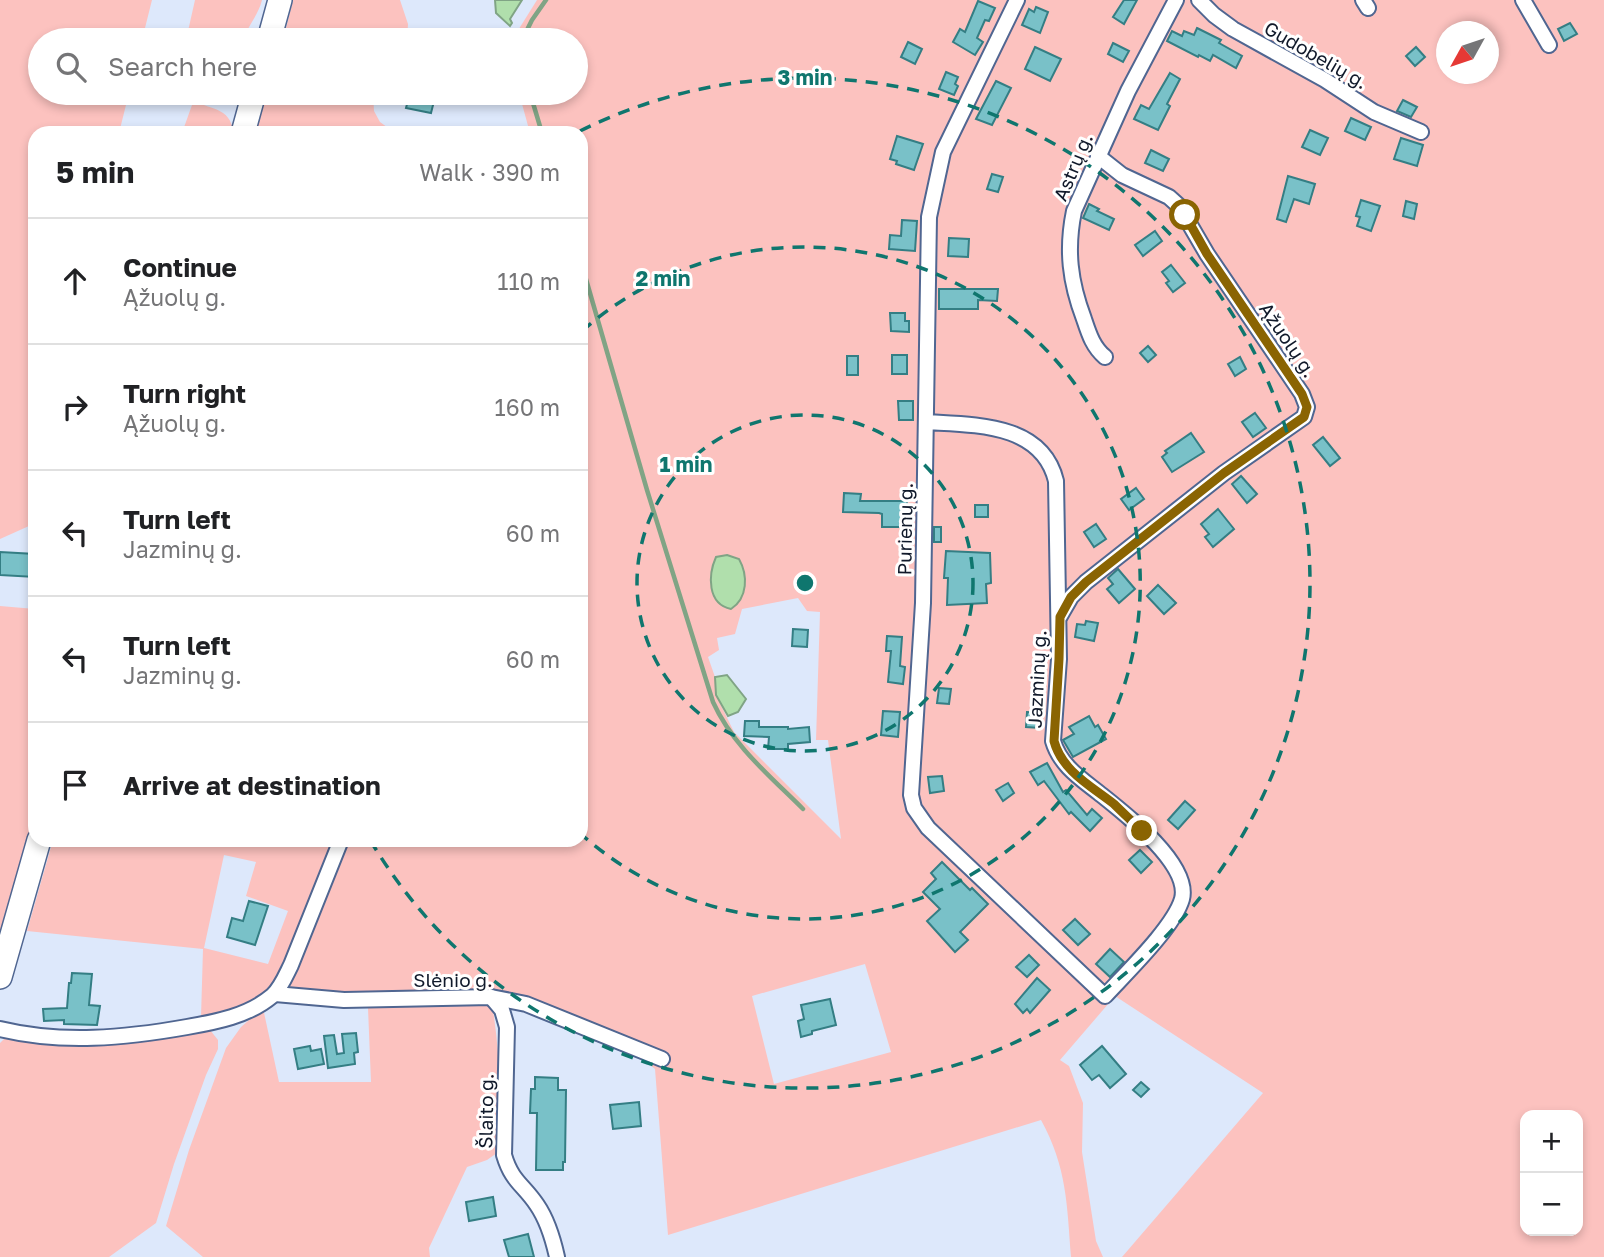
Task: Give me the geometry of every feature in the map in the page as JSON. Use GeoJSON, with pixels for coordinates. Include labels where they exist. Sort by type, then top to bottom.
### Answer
{"type":"FeatureCollection","features":[{"type":"Feature","properties":{"kind":"main road"},"geometry":{"type":"LineString","coordinates":[[273,28],[281,0]]}},
{"type":"Feature","properties":{"kind":"main road"},"geometry":{"type":"LineString","coordinates":[[245,126],[251,105]]}},
{"type":"Feature","properties":{"kind":"main road"},"geometry":{"type":"LineString","coordinates":[[0,977],[38,847]]}},
{"type":"Feature","properties":{"kind":"street","name":"Purienų g."},"geometry":{"type":"LineString","coordinates":[[1017,0],[943,152],[929,217],[923,603],[911,795],[914,808],[928,828],[1105,996]]}},
{"type":"Feature","properties":{"kind":"street","name":"Astrų g."},"geometry":{"type":"LineString","coordinates":[[1105,357],[1092,342],[1071,277],[1071,226],[1074,211],[1128,91],[1176,0]]}},
{"type":"Feature","properties":{"kind":"street","name":"Gudobelių g."},"geometry":{"type":"LineString","coordinates":[[1199,0],[1233,29],[1325,80],[1374,112],[1421,132]]}},
{"type":"Feature","properties":{"kind":"street"},"geometry":{"type":"LineString","coordinates":[[1523,0],[1549,45]]}},
{"type":"Feature","properties":{"kind":"street","name":"Ąžuolų g."},"geometry":{"type":"LineString","coordinates":[[1060,617],[1071,597],[1086,582],[1224,473],[1304,417],[1307,407],[1302,394],[1207,254],[1179,206],[1169,197],[1111,168],[1098,156]]}},
{"type":"Feature","properties":{"kind":"street","name":"Jazminų g."},"geometry":{"type":"LineString","coordinates":[[926,422],[982,425],[1026,440],[1048,458],[1056,481],[1060,617],[1054,741],[1057,753],[1065,765],[1161,848],[1173,864],[1183,887],[1182,898],[1168,925],[1105,996]]}},
{"type":"Feature","properties":{"kind":"street"},"geometry":{"type":"LineString","coordinates":[[0,1029],[80,1039],[135,1037],[209,1023],[244,1013],[275,994],[291,965],[338,847]]}},
{"type":"Feature","properties":{"kind":"street","name":"Slėnio g."},"geometry":{"type":"LineString","coordinates":[[275,994],[344,1000],[491,997],[526,1004],[662,1059]]}},
{"type":"Feature","properties":{"kind":"street","name":"Šlaito g."},"geometry":{"type":"LineString","coordinates":[[491,997],[502,1010],[507,1027],[504,1155],[509,1172],[538,1206],[551,1231],[557,1257]]}},
{"type":"Feature","properties":{"kind":"shaded area"},"geometry":{"type":"Polygon","coordinates":[[[0,0],[152,0],[145,28],[28,28],[28,105],[126,105],[121,126],[28,126],[28,526],[0,539],[0,0]]]}},
{"type":"Feature","properties":{"kind":"shaded area"},"geometry":{"type":"Polygon","coordinates":[[[195,0],[262,0],[249,28],[189,28],[195,0]]]}},
{"type":"Feature","properties":{"kind":"shaded area"},"geometry":{"type":"Polygon","coordinates":[[[293,0],[400,0],[408,24],[408,28],[286,28],[293,0]]]}},
{"type":"Feature","properties":{"kind":"shaded area"},"geometry":{"type":"Polygon","coordinates":[[[495,0],[522,0],[510,19],[510,26],[496,13],[495,0]]]}},
{"type":"Feature","properties":{"kind":"shaded area"},"geometry":{"type":"Polygon","coordinates":[[[537,0],[1604,0],[1604,1257],[1122,1257],[1263,1093],[1115,996],[1060,1060],[1069,1066],[1083,1103],[1082,1152],[1096,1241],[1103,1257],[1071,1257],[1067,1203],[1061,1170],[1041,1120],[668,1235],[655,1069],[603,1027],[518,997],[491,998],[499,1076],[497,1153],[487,1160],[467,1167],[429,1248],[430,1257],[203,1257],[166,1226],[189,1150],[226,1048],[241,1027],[263,1008],[279,1082],[371,1082],[368,1008],[335,1004],[283,989],[344,847],[588,847],[588,126],[528,126],[522,105],[588,105],[588,28],[520,28],[537,0]],[[798,598],[742,609],[735,634],[717,638],[719,650],[708,657],[715,677],[716,695],[734,732],[841,839],[828,740],[816,740],[820,612],[807,611],[798,598]],[[865,964],[752,996],[774,1084],[891,1052],[865,964]]]}},
{"type":"Feature","properties":{"kind":"shaded area"},"geometry":{"type":"Polygon","coordinates":[[[192,105],[204,105],[224,113],[232,126],[184,126],[192,105]]]}},
{"type":"Feature","properties":{"kind":"shaded area"},"geometry":{"type":"Polygon","coordinates":[[[262,105],[374,105],[380,122],[385,126],[256,126],[262,105]]]}},
{"type":"Feature","properties":{"kind":"shaded area"},"geometry":{"type":"Polygon","coordinates":[[[727,555],[739,559],[745,579],[741,599],[731,609],[717,601],[711,580],[716,557],[727,555]]]}},
{"type":"Feature","properties":{"kind":"shaded area"},"geometry":{"type":"Polygon","coordinates":[[[0,606],[28,608],[28,842],[0,941],[0,606]]]}},
{"type":"Feature","properties":{"kind":"shaded area"},"geometry":{"type":"Polygon","coordinates":[[[727,675],[746,699],[738,712],[728,716],[716,695],[715,677],[727,675]]]}},
{"type":"Feature","properties":{"kind":"shaded area"},"geometry":{"type":"Polygon","coordinates":[[[51,847],[338,847],[286,968],[272,989],[230,1011],[201,1017],[203,949],[27,931],[51,847]],[[224,855],[204,948],[268,964],[288,911],[246,896],[256,862],[224,855]]]}},
{"type":"Feature","properties":{"kind":"shaded area"},"geometry":{"type":"Polygon","coordinates":[[[210,1030],[218,1040],[218,1049],[174,1164],[156,1223],[109,1257],[0,1257],[0,1043],[5,1038],[210,1030]]]}},
{"type":"Feature","properties":{"kind":"building"},"geometry":{"type":"Polygon","coordinates":[[[1124,0],[1137,0],[1124,24],[1113,17],[1124,0]]]}},
{"type":"Feature","properties":{"kind":"building"},"geometry":{"type":"Polygon","coordinates":[[[978,1],[995,8],[989,21],[985,20],[977,38],[983,42],[975,55],[953,42],[960,29],[965,32],[978,1]]]}},
{"type":"Feature","properties":{"kind":"building"},"geometry":{"type":"Polygon","coordinates":[[[1036,7],[1048,12],[1040,33],[1022,25],[1029,9],[1034,12],[1036,7]]]}},
{"type":"Feature","properties":{"kind":"building"},"geometry":{"type":"Polygon","coordinates":[[[1570,23],[1577,34],[1564,41],[1558,29],[1570,23]]]}},
{"type":"Feature","properties":{"kind":"building"},"geometry":{"type":"Polygon","coordinates":[[[1197,28],[1221,40],[1219,43],[1242,56],[1236,68],[1213,55],[1210,61],[1167,41],[1172,31],[1182,36],[1184,31],[1194,35],[1197,28]]]}},
{"type":"Feature","properties":{"kind":"building"},"geometry":{"type":"Polygon","coordinates":[[[908,42],[922,49],[915,64],[901,57],[908,42]]]}},
{"type":"Feature","properties":{"kind":"building"},"geometry":{"type":"Polygon","coordinates":[[[1113,43],[1129,51],[1123,62],[1108,54],[1113,43]]]}},
{"type":"Feature","properties":{"kind":"building"},"geometry":{"type":"Polygon","coordinates":[[[1035,47],[1061,59],[1050,81],[1025,69],[1035,47]]]}},
{"type":"Feature","properties":{"kind":"building"},"geometry":{"type":"Polygon","coordinates":[[[1416,47],[1425,57],[1415,66],[1406,56],[1416,47]]]}},
{"type":"Feature","properties":{"kind":"building"},"geometry":{"type":"Polygon","coordinates":[[[946,72],[958,77],[954,95],[939,89],[946,72]]]}},
{"type":"Feature","properties":{"kind":"building"},"geometry":{"type":"Polygon","coordinates":[[[1170,73],[1180,79],[1158,130],[1134,119],[1141,105],[1149,109],[1170,73]]]}},
{"type":"Feature","properties":{"kind":"building"},"geometry":{"type":"Polygon","coordinates":[[[996,81],[1011,88],[992,125],[976,119],[996,81]]]}},
{"type":"Feature","properties":{"kind":"building"},"geometry":{"type":"Polygon","coordinates":[[[1403,100],[1417,107],[1411,117],[1397,111],[1403,100]]]}},
{"type":"Feature","properties":{"kind":"building"},"geometry":{"type":"Polygon","coordinates":[[[407,105],[433,105],[431,113],[406,108],[407,105]]]}},
{"type":"Feature","properties":{"kind":"building"},"geometry":{"type":"Polygon","coordinates":[[[1351,118],[1371,127],[1365,140],[1345,131],[1351,118]]]}},
{"type":"Feature","properties":{"kind":"building"},"geometry":{"type":"Polygon","coordinates":[[[1310,130],[1328,138],[1320,155],[1302,147],[1310,130]]]}},
{"type":"Feature","properties":{"kind":"building"},"geometry":{"type":"Polygon","coordinates":[[[897,136],[923,144],[914,170],[890,159],[897,136]]]}},
{"type":"Feature","properties":{"kind":"building"},"geometry":{"type":"Polygon","coordinates":[[[1401,138],[1423,145],[1417,166],[1394,159],[1401,138]]]}},
{"type":"Feature","properties":{"kind":"building"},"geometry":{"type":"Polygon","coordinates":[[[1151,150],[1169,159],[1163,171],[1145,163],[1151,150]]]}},
{"type":"Feature","properties":{"kind":"building"},"geometry":{"type":"Polygon","coordinates":[[[992,174],[1003,177],[998,192],[987,189],[992,174]]]}},
{"type":"Feature","properties":{"kind":"building"},"geometry":{"type":"Polygon","coordinates":[[[1288,176],[1315,184],[1309,204],[1294,199],[1286,222],[1277,219],[1288,176]]]}},
{"type":"Feature","properties":{"kind":"building"},"geometry":{"type":"Polygon","coordinates":[[[1361,200],[1380,206],[1371,231],[1357,226],[1360,217],[1356,216],[1361,200]]]}},
{"type":"Feature","properties":{"kind":"building"},"geometry":{"type":"Polygon","coordinates":[[[1406,201],[1417,204],[1414,219],[1403,216],[1406,201]]]}},
{"type":"Feature","properties":{"kind":"building"},"geometry":{"type":"Polygon","coordinates":[[[1089,204],[1114,219],[1109,230],[1083,218],[1089,204]]]}},
{"type":"Feature","properties":{"kind":"building"},"geometry":{"type":"Polygon","coordinates":[[[902,220],[917,221],[915,251],[889,249],[890,235],[901,236],[902,220]]]}},
{"type":"Feature","properties":{"kind":"building"},"geometry":{"type":"Polygon","coordinates":[[[1155,231],[1162,241],[1143,256],[1135,245],[1155,231]]]}},
{"type":"Feature","properties":{"kind":"building"},"geometry":{"type":"Polygon","coordinates":[[[949,238],[969,239],[968,257],[948,256],[949,238]]]}},
{"type":"Feature","properties":{"kind":"building"},"geometry":{"type":"Polygon","coordinates":[[[1171,265],[1185,283],[1173,292],[1162,272],[1171,265]]]}},
{"type":"Feature","properties":{"kind":"building"},"geometry":{"type":"Polygon","coordinates":[[[939,289],[998,289],[997,301],[978,300],[978,309],[939,309],[939,289]]]}},
{"type":"Feature","properties":{"kind":"building"},"geometry":{"type":"Polygon","coordinates":[[[890,313],[905,313],[905,321],[909,321],[909,332],[891,331],[890,313]]]}},
{"type":"Feature","properties":{"kind":"building"},"geometry":{"type":"Polygon","coordinates":[[[1148,346],[1156,355],[1148,362],[1140,353],[1148,346]]]}},
{"type":"Feature","properties":{"kind":"building"},"geometry":{"type":"Polygon","coordinates":[[[892,355],[907,355],[907,374],[892,374],[892,355]]]}},
{"type":"Feature","properties":{"kind":"building"},"geometry":{"type":"Polygon","coordinates":[[[847,356],[858,356],[858,375],[847,375],[847,356]]]}},
{"type":"Feature","properties":{"kind":"building"},"geometry":{"type":"Polygon","coordinates":[[[1240,357],[1246,369],[1235,376],[1228,364],[1240,357]]]}},
{"type":"Feature","properties":{"kind":"building"},"geometry":{"type":"Polygon","coordinates":[[[898,401],[913,401],[913,420],[899,420],[898,401]]]}},
{"type":"Feature","properties":{"kind":"building"},"geometry":{"type":"Polygon","coordinates":[[[1255,413],[1266,428],[1253,437],[1242,422],[1255,413]]]}},
{"type":"Feature","properties":{"kind":"building"},"geometry":{"type":"Polygon","coordinates":[[[1191,433],[1204,452],[1172,472],[1162,457],[1167,453],[1165,451],[1191,433]]]}},
{"type":"Feature","properties":{"kind":"building"},"geometry":{"type":"Polygon","coordinates":[[[1323,437],[1340,458],[1330,466],[1313,445],[1323,437]]]}},
{"type":"Feature","properties":{"kind":"building"},"geometry":{"type":"Polygon","coordinates":[[[1241,476],[1257,494],[1247,503],[1232,484],[1241,476]]]}},
{"type":"Feature","properties":{"kind":"building"},"geometry":{"type":"Polygon","coordinates":[[[1136,488],[1144,499],[1129,510],[1121,499],[1136,488]]]}},
{"type":"Feature","properties":{"kind":"building"},"geometry":{"type":"Polygon","coordinates":[[[844,493],[861,494],[860,501],[907,501],[907,527],[882,527],[882,514],[879,513],[843,512],[844,493]]]}},
{"type":"Feature","properties":{"kind":"building"},"geometry":{"type":"Polygon","coordinates":[[[975,505],[988,505],[988,517],[975,517],[975,505]]]}},
{"type":"Feature","properties":{"kind":"building"},"geometry":{"type":"Polygon","coordinates":[[[1218,509],[1234,529],[1213,547],[1205,537],[1209,534],[1201,524],[1218,509]]]}},
{"type":"Feature","properties":{"kind":"building"},"geometry":{"type":"Polygon","coordinates":[[[1096,524],[1106,539],[1094,547],[1084,532],[1096,524]]]}},
{"type":"Feature","properties":{"kind":"building"},"geometry":{"type":"Polygon","coordinates":[[[934,527],[941,527],[941,542],[934,542],[934,527]]]}},
{"type":"Feature","properties":{"kind":"building"},"geometry":{"type":"Polygon","coordinates":[[[946,551],[990,553],[991,583],[986,584],[987,603],[947,605],[948,578],[944,578],[946,551]]]}},
{"type":"Feature","properties":{"kind":"building"},"geometry":{"type":"Polygon","coordinates":[[[0,552],[28,554],[28,577],[0,575],[0,552]]]}},
{"type":"Feature","properties":{"kind":"building"},"geometry":{"type":"Polygon","coordinates":[[[1118,569],[1135,589],[1119,603],[1107,589],[1113,584],[1108,578],[1118,569]]]}},
{"type":"Feature","properties":{"kind":"building"},"geometry":{"type":"Polygon","coordinates":[[[1158,585],[1176,603],[1164,614],[1147,596],[1158,585]]]}},
{"type":"Feature","properties":{"kind":"building"},"geometry":{"type":"Polygon","coordinates":[[[1086,621],[1098,623],[1094,641],[1075,637],[1077,624],[1085,625],[1086,621]]]}},
{"type":"Feature","properties":{"kind":"building"},"geometry":{"type":"Polygon","coordinates":[[[793,629],[808,630],[807,647],[792,646],[793,629]]]}},
{"type":"Feature","properties":{"kind":"building"},"geometry":{"type":"Polygon","coordinates":[[[887,636],[902,637],[900,666],[905,667],[903,684],[888,682],[891,651],[886,651],[887,636]]]}},
{"type":"Feature","properties":{"kind":"building"},"geometry":{"type":"Polygon","coordinates":[[[939,688],[951,689],[949,704],[937,703],[939,688]]]}},
{"type":"Feature","properties":{"kind":"building"},"geometry":{"type":"Polygon","coordinates":[[[883,711],[900,712],[898,737],[881,735],[883,711]]]}},
{"type":"Feature","properties":{"kind":"building"},"geometry":{"type":"Polygon","coordinates":[[[1027,712],[1041,713],[1040,728],[1026,727],[1027,712]]]}},
{"type":"Feature","properties":{"kind":"building"},"geometry":{"type":"Polygon","coordinates":[[[1089,716],[1106,739],[1073,757],[1063,740],[1074,734],[1069,727],[1089,716]]]}},
{"type":"Feature","properties":{"kind":"building"},"geometry":{"type":"Polygon","coordinates":[[[745,721],[759,721],[759,727],[809,727],[810,742],[788,744],[788,749],[768,749],[769,737],[744,736],[745,721]]]}},
{"type":"Feature","properties":{"kind":"building"},"geometry":{"type":"Polygon","coordinates":[[[1047,763],[1063,792],[1066,790],[1087,815],[1092,809],[1102,818],[1090,831],[1071,812],[1069,814],[1044,781],[1038,785],[1030,772],[1047,763]]]}},
{"type":"Feature","properties":{"kind":"building"},"geometry":{"type":"Polygon","coordinates":[[[942,776],[944,791],[930,793],[928,777],[942,776]]]}},
{"type":"Feature","properties":{"kind":"building"},"geometry":{"type":"Polygon","coordinates":[[[1008,783],[1014,793],[1003,801],[996,790],[1008,783]]]}},
{"type":"Feature","properties":{"kind":"building"},"geometry":{"type":"Polygon","coordinates":[[[1185,801],[1195,810],[1178,829],[1168,820],[1185,801]]]}},
{"type":"Feature","properties":{"kind":"building"},"geometry":{"type":"Polygon","coordinates":[[[1140,850],[1152,862],[1141,873],[1129,860],[1140,850]]]}},
{"type":"Feature","properties":{"kind":"building"},"geometry":{"type":"Polygon","coordinates":[[[942,862],[988,904],[960,932],[968,940],[955,952],[927,921],[940,909],[923,892],[936,879],[931,873],[942,862]]]}},
{"type":"Feature","properties":{"kind":"building"},"geometry":{"type":"Polygon","coordinates":[[[249,901],[268,906],[255,945],[227,937],[232,918],[243,921],[249,901]]]}},
{"type":"Feature","properties":{"kind":"building"},"geometry":{"type":"Polygon","coordinates":[[[1075,919],[1090,934],[1078,945],[1063,930],[1075,919]]]}},
{"type":"Feature","properties":{"kind":"building"},"geometry":{"type":"Polygon","coordinates":[[[1110,949],[1124,962],[1110,977],[1096,964],[1110,949]]]}},
{"type":"Feature","properties":{"kind":"building"},"geometry":{"type":"Polygon","coordinates":[[[1029,955],[1039,965],[1027,977],[1016,967],[1029,955]]]}},
{"type":"Feature","properties":{"kind":"building"},"geometry":{"type":"Polygon","coordinates":[[[72,973],[92,974],[89,1005],[100,1006],[97,1025],[64,1024],[64,1020],[44,1021],[43,1009],[67,1008],[72,973]]]}},
{"type":"Feature","properties":{"kind":"building"},"geometry":{"type":"Polygon","coordinates":[[[1037,978],[1050,990],[1030,1013],[1027,1009],[1023,1013],[1015,1004],[1037,978]]]}},
{"type":"Feature","properties":{"kind":"building"},"geometry":{"type":"Polygon","coordinates":[[[830,999],[836,1025],[812,1031],[812,1034],[801,1037],[798,1021],[804,1019],[801,1005],[830,999]]]}},
{"type":"Feature","properties":{"kind":"building"},"geometry":{"type":"Polygon","coordinates":[[[356,1033],[358,1052],[354,1053],[355,1064],[328,1068],[324,1036],[334,1035],[337,1054],[344,1053],[342,1034],[356,1033]]]}},
{"type":"Feature","properties":{"kind":"building"},"geometry":{"type":"Polygon","coordinates":[[[310,1046],[311,1051],[321,1049],[324,1064],[298,1069],[294,1049],[310,1046]]]}},
{"type":"Feature","properties":{"kind":"building"},"geometry":{"type":"Polygon","coordinates":[[[1102,1046],[1126,1074],[1110,1088],[1099,1075],[1092,1080],[1080,1065],[1102,1046]]]}},
{"type":"Feature","properties":{"kind":"building"},"geometry":{"type":"Polygon","coordinates":[[[535,1077],[558,1078],[558,1090],[566,1090],[563,1170],[536,1170],[537,1113],[530,1113],[531,1089],[535,1089],[535,1077]]]}},
{"type":"Feature","properties":{"kind":"building"},"geometry":{"type":"Polygon","coordinates":[[[1141,1082],[1149,1089],[1141,1097],[1133,1090],[1141,1082]]]}},
{"type":"Feature","properties":{"kind":"building"},"geometry":{"type":"Polygon","coordinates":[[[639,1102],[641,1126],[613,1129],[610,1105],[639,1102]]]}},
{"type":"Feature","properties":{"kind":"building"},"geometry":{"type":"Polygon","coordinates":[[[493,1197],[496,1216],[469,1221],[466,1202],[493,1197]]]}},
{"type":"Feature","properties":{"kind":"building"},"geometry":{"type":"Polygon","coordinates":[[[528,1234],[534,1257],[509,1257],[504,1240],[528,1234]]]}},
{"type":"Feature","properties":{"kind":"waterway"},"geometry":{"type":"LineString","coordinates":[[528,28],[546,0]]}},
{"type":"Feature","properties":{"kind":"waterway"},"geometry":{"type":"LineString","coordinates":[[534,105],[540,126]]}},
{"type":"Feature","properties":{"kind":"waterway"},"geometry":{"type":"LineString","coordinates":[[588,286],[647,490],[713,702],[731,733],[765,772],[803,809]]}},
{"type":"Feature","properties":{"kind":"route"},"geometry":{"type":"LineString","coordinates":[[1142,831],[1065,765],[1057,753],[1054,741],[1060,617],[1071,597],[1086,582],[1224,473],[1304,417],[1307,407],[1302,394],[1207,254],[1185,215]]}}]}
